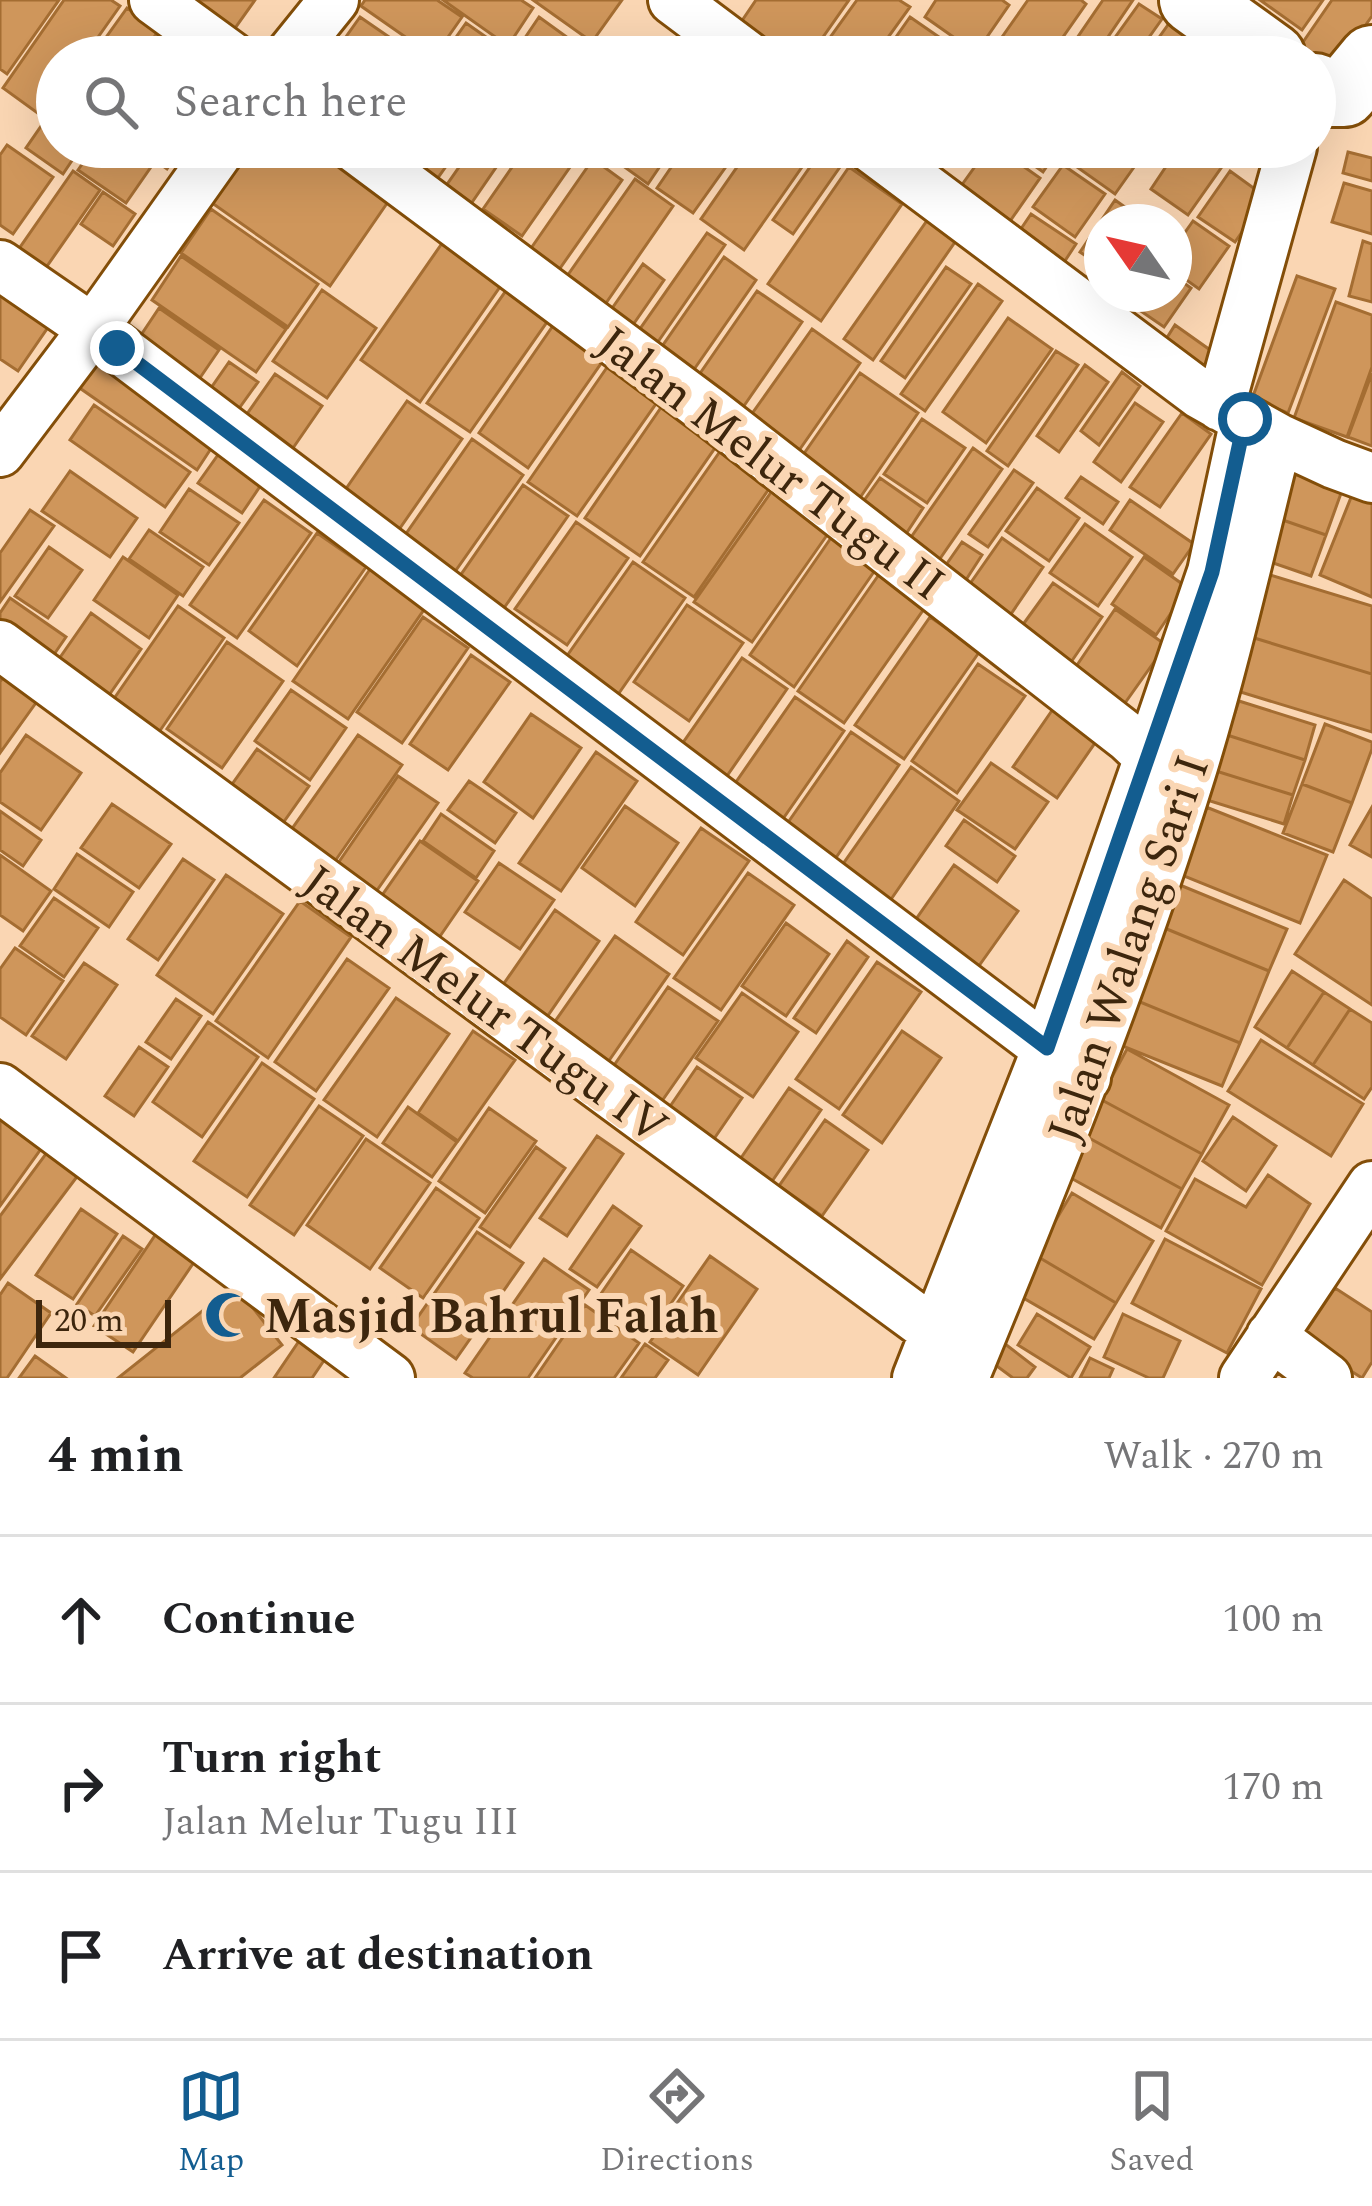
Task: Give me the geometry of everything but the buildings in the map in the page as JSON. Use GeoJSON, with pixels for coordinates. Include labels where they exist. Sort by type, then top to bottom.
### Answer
{"type":"FeatureCollection","features":[{"type":"Feature","properties":{"kind":"street"},"geometry":{"type":"LineString","coordinates":[[154,0],[203,36]]}},
{"type":"Feature","properties":{"kind":"street"},"geometry":{"type":"LineString","coordinates":[[305,36],[334,0]]}},
{"type":"Feature","properties":{"kind":"street"},"geometry":{"type":"LineString","coordinates":[[673,0],[721,36]]}},
{"type":"Feature","properties":{"kind":"street"},"geometry":{"type":"LineString","coordinates":[[1193,0],[1243,36]]}},
{"type":"Feature","properties":{"kind":"street"},"geometry":{"type":"LineString","coordinates":[[0,452],[207,168]]}},
{"type":"Feature","properties":{"kind":"street","name":"Jalan Melur Tugu II"},"geometry":{"type":"LineString","coordinates":[[382,168],[1168,764]]}},
{"type":"Feature","properties":{"kind":"street"},"geometry":{"type":"LineString","coordinates":[[898,168],[1200,394],[1334,464],[1372,478]]}},
{"type":"Feature","properties":{"kind":"street","name":"Jalan Walang Sari I"},"geometry":{"type":"LineString","coordinates":[[957,1356],[1086,1078],[1168,764],[1233,623],[1248,421],[1289,168]]}},
{"type":"Feature","properties":{"kind":"street"},"geometry":{"type":"LineString","coordinates":[[0,265],[93,329],[1086,1078]]}},
{"type":"Feature","properties":{"kind":"street","name":"Jalan Melur Tugu IV"},"geometry":{"type":"LineString","coordinates":[[0,645],[957,1356]]}},
{"type":"Feature","properties":{"kind":"street"},"geometry":{"type":"LineString","coordinates":[[917,1378],[957,1356],[1047,1048],[1168,764]]}},
{"type":"Feature","properties":{"kind":"street"},"geometry":{"type":"LineString","coordinates":[[0,1088],[390,1378]]}},
{"type":"Feature","properties":{"kind":"street"},"geometry":{"type":"LineString","coordinates":[[1244,1378],[1372,1186]]}},
{"type":"Feature","properties":{"kind":"street"},"geometry":{"type":"LineString","coordinates":[[1271,1336],[1327,1378]]}},
{"type":"Feature","properties":{"kind":"place","name":"Masjid Bahrul Falah"},"geometry":{"type":"Point","coordinates":[228,1315]}},
{"type":"Feature","properties":{"kind":"route"},"geometry":{"type":"LineString","coordinates":[[117,348],[1047,1048],[1212,572],[1245,419]]}}]}
